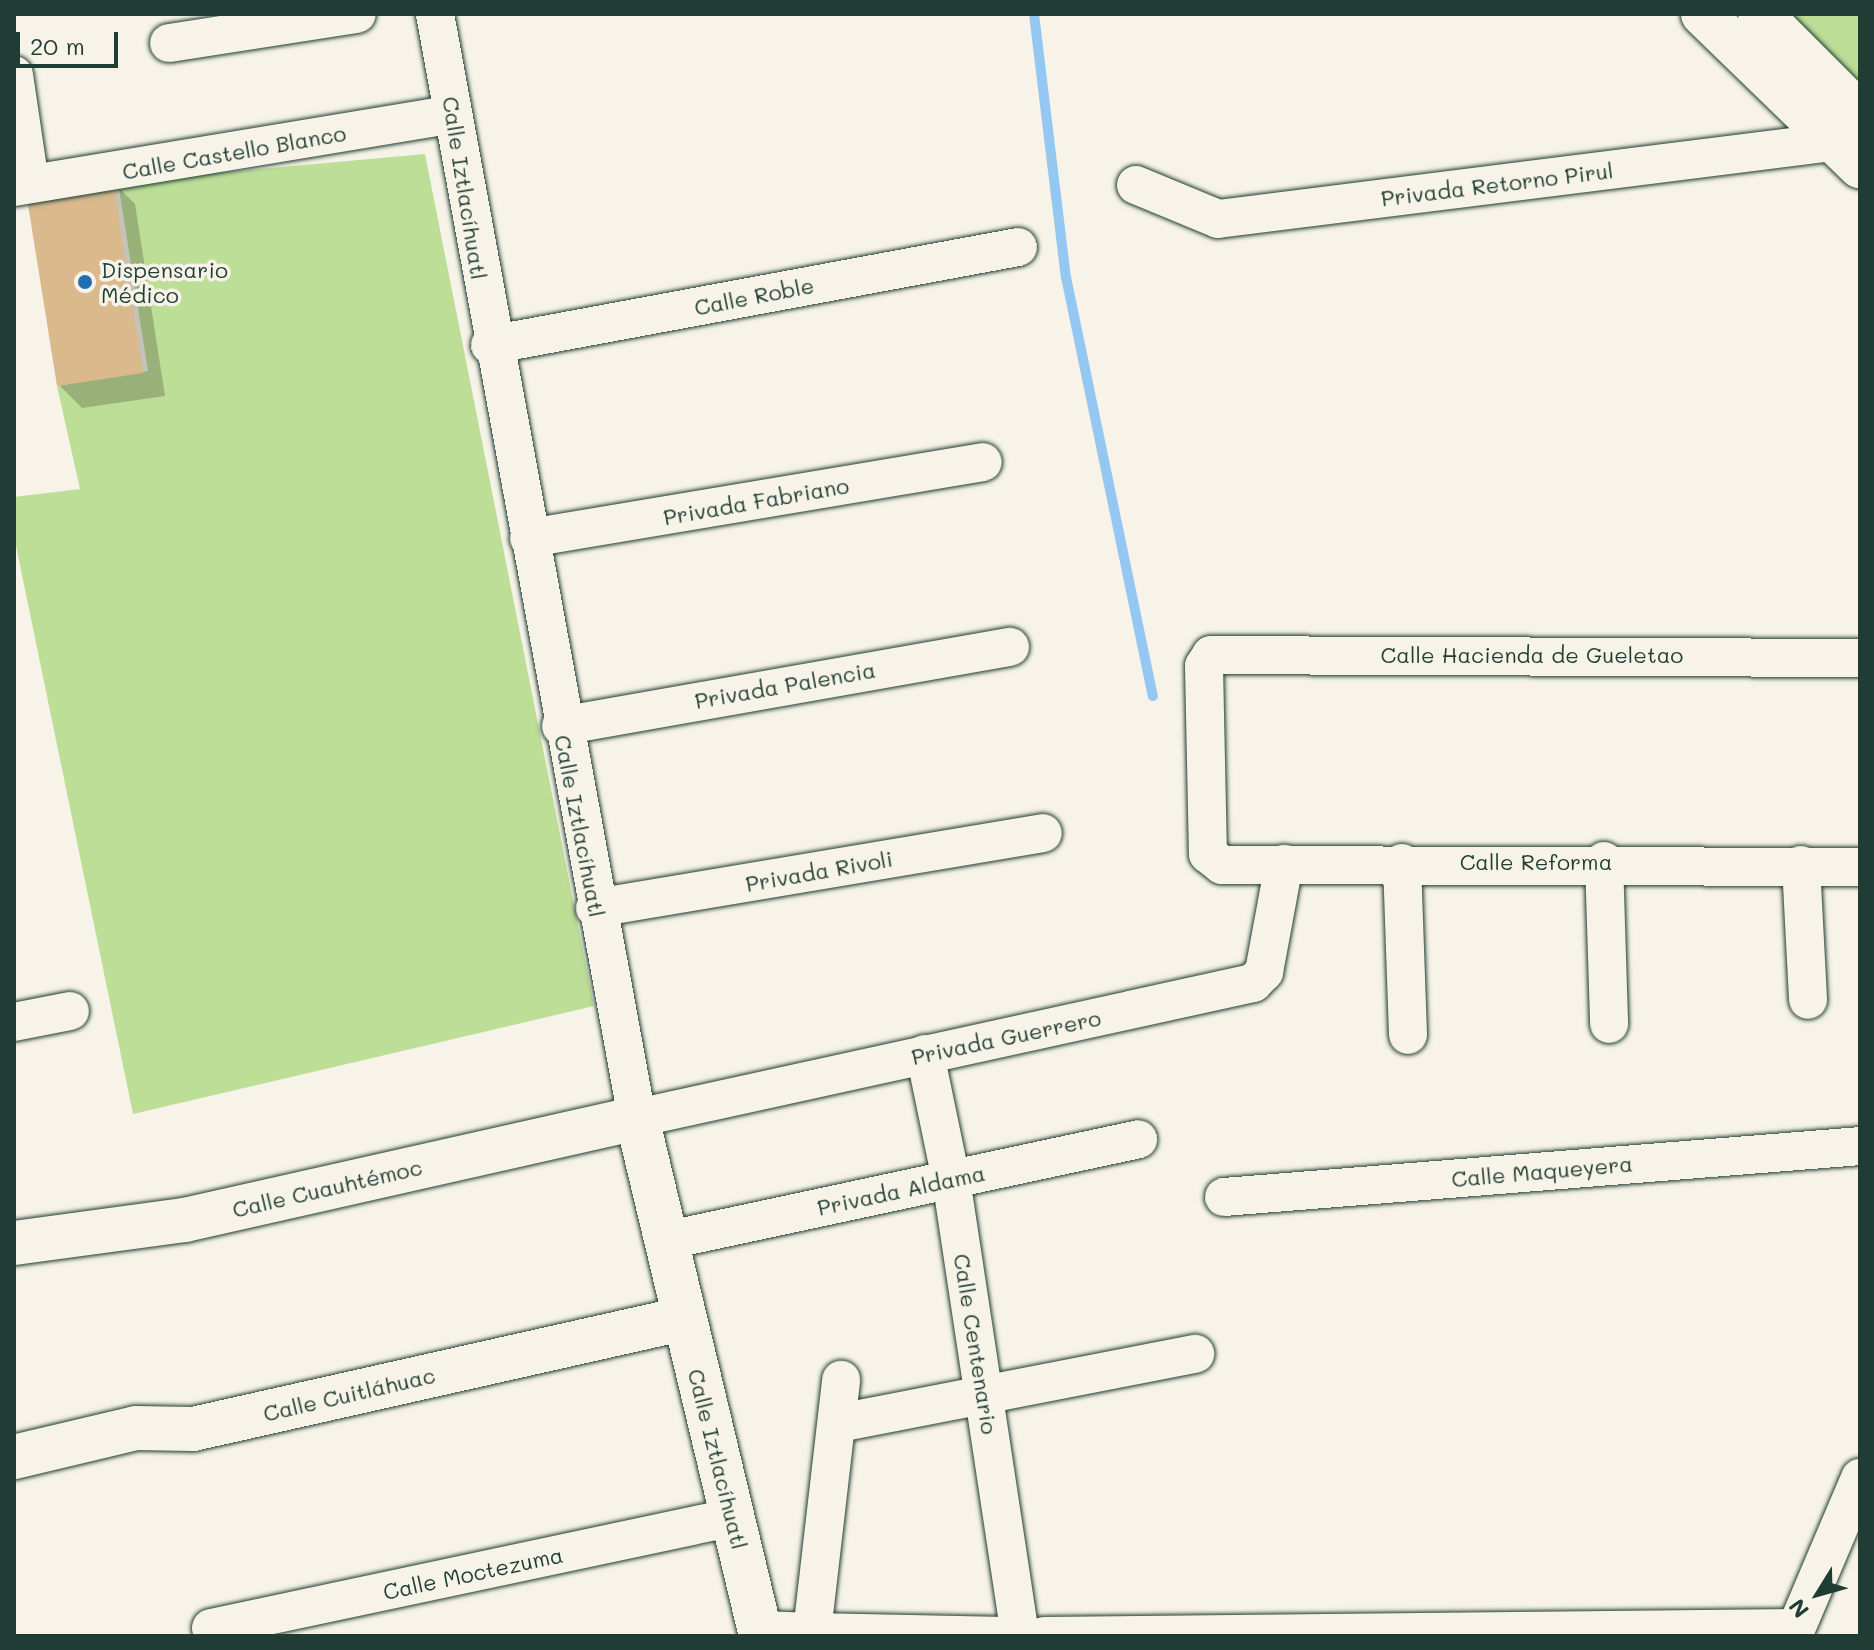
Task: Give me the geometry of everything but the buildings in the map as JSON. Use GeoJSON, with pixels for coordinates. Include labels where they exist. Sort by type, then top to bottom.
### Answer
{"type":"FeatureCollection","features":[{"type":"Feature","properties":{"kind":"street"},"geometry":{"type":"LineString","coordinates":[[169,43],[357,14]]}},
{"type":"Feature","properties":{"kind":"street","name":"Calle Iztlacíhuatl"},"geometry":{"type":"LineString","coordinates":[[435,14],[490,345],[637,1118],[682,1319],[761,1633]]}},
{"type":"Feature","properties":{"kind":"street"},"geometry":{"type":"LineString","coordinates":[[1703,14],[1853,137]]}},
{"type":"Feature","properties":{"kind":"street"},"geometry":{"type":"LineString","coordinates":[[1760,14],[1853,137]]}},
{"type":"Feature","properties":{"kind":"street"},"geometry":{"type":"LineString","coordinates":[[14,75],[22,186]]}},
{"type":"Feature","properties":{"kind":"street","name":"Calle Castello Blanco"},"geometry":{"type":"LineString","coordinates":[[22,186],[453,114]]}},
{"type":"Feature","properties":{"kind":"street","name":"Privada Retorno Pirul"},"geometry":{"type":"LineString","coordinates":[[1136,185],[1218,219],[1853,137]]}},
{"type":"Feature","properties":{"kind":"street","name":"Calle Roble"},"geometry":{"type":"LineString","coordinates":[[490,345],[1018,247]]}},
{"type":"Feature","properties":{"kind":"street","name":"Privada Fabriano"},"geometry":{"type":"LineString","coordinates":[[529,538],[983,462]]}},
{"type":"Feature","properties":{"kind":"street","name":"Privada Palencia"},"geometry":{"type":"LineString","coordinates":[[561,726],[1010,647]]}},
{"type":"Feature","properties":{"kind":"street","name":"Calle Hacienda de Gueletao"},"geometry":{"type":"LineString","coordinates":[[1213,861],[1206,659],[1860,658]]}},
{"type":"Feature","properties":{"kind":"street","name":"Privada Rivoli"},"geometry":{"type":"LineString","coordinates":[[595,908],[1043,833]]}},
{"type":"Feature","properties":{"kind":"street","name":"Calle Reforma"},"geometry":{"type":"LineString","coordinates":[[1213,861],[1284,864],[1604,861],[1860,867]]}},
{"type":"Feature","properties":{"kind":"street"},"geometry":{"type":"LineString","coordinates":[[1604,861],[1609,1024]]}},
{"type":"Feature","properties":{"kind":"street"},"geometry":{"type":"LineString","coordinates":[[1402,863],[1408,1035]]}},
{"type":"Feature","properties":{"kind":"street","name":"Privada Guerrero"},"geometry":{"type":"LineString","coordinates":[[637,1118],[1253,983],[1264,972],[1284,864]]}},
{"type":"Feature","properties":{"kind":"street"},"geometry":{"type":"LineString","coordinates":[[1801,865],[1808,1000]]}},
{"type":"Feature","properties":{"kind":"street"},"geometry":{"type":"LineString","coordinates":[[14,1022],[70,1011]]}},
{"type":"Feature","properties":{"kind":"street","name":"Calle Centenario"},"geometry":{"type":"LineString","coordinates":[[925,1054],[951,1179],[1020,1636]]}},
{"type":"Feature","properties":{"kind":"street","name":"Calle Cuauhtémoc"},"geometry":{"type":"LineString","coordinates":[[14,1243],[185,1220],[637,1118]]}},
{"type":"Feature","properties":{"kind":"street","name":"Privada Aldama"},"geometry":{"type":"LineString","coordinates":[[664,1241],[1138,1139]]}},
{"type":"Feature","properties":{"kind":"street","name":"Calle Maqueyera"},"geometry":{"type":"LineString","coordinates":[[1224,1197],[1860,1146]]}},
{"type":"Feature","properties":{"kind":"street","name":"Calle Cuitláhuac"},"geometry":{"type":"LineString","coordinates":[[14,1457],[136,1428],[193,1429],[682,1319]]}},
{"type":"Feature","properties":{"kind":"street"},"geometry":{"type":"LineString","coordinates":[[839,1423],[984,1398],[1195,1354]]}},
{"type":"Feature","properties":{"kind":"street"},"geometry":{"type":"LineString","coordinates":[[812,1632],[839,1423],[841,1380]]}},
{"type":"Feature","properties":{"kind":"street"},"geometry":{"type":"LineString","coordinates":[[1044,1636],[1795,1632],[1860,1478]]}},
{"type":"Feature","properties":{"kind":"street","name":"Calle Moctezuma"},"geometry":{"type":"LineString","coordinates":[[211,1628],[734,1517]]}},
{"type":"Feature","properties":{"kind":"street"},"geometry":{"type":"LineString","coordinates":[[761,1633],[1007,1636]]}},
{"type":"Feature","properties":{"kind":"green space"},"geometry":{"type":"Polygon","coordinates":[[[1760,14],[1860,14],[1860,114],[1760,14]]]}},
{"type":"Feature","properties":{"kind":"green space"},"geometry":{"type":"Polygon","coordinates":[[[425,154],[594,1006],[133,1114],[14,536],[14,497],[80,489],[57,386],[148,371],[118,182],[425,154]]]}},
{"type":"Feature","properties":{"kind":"waterway"},"geometry":{"type":"LineString","coordinates":[[1034,14],[1066,277],[1153,696]]}},
{"type":"Feature","properties":{"kind":"place","name":"Dispensario Médico"},"geometry":{"type":"Point","coordinates":[85,282]}}]}
